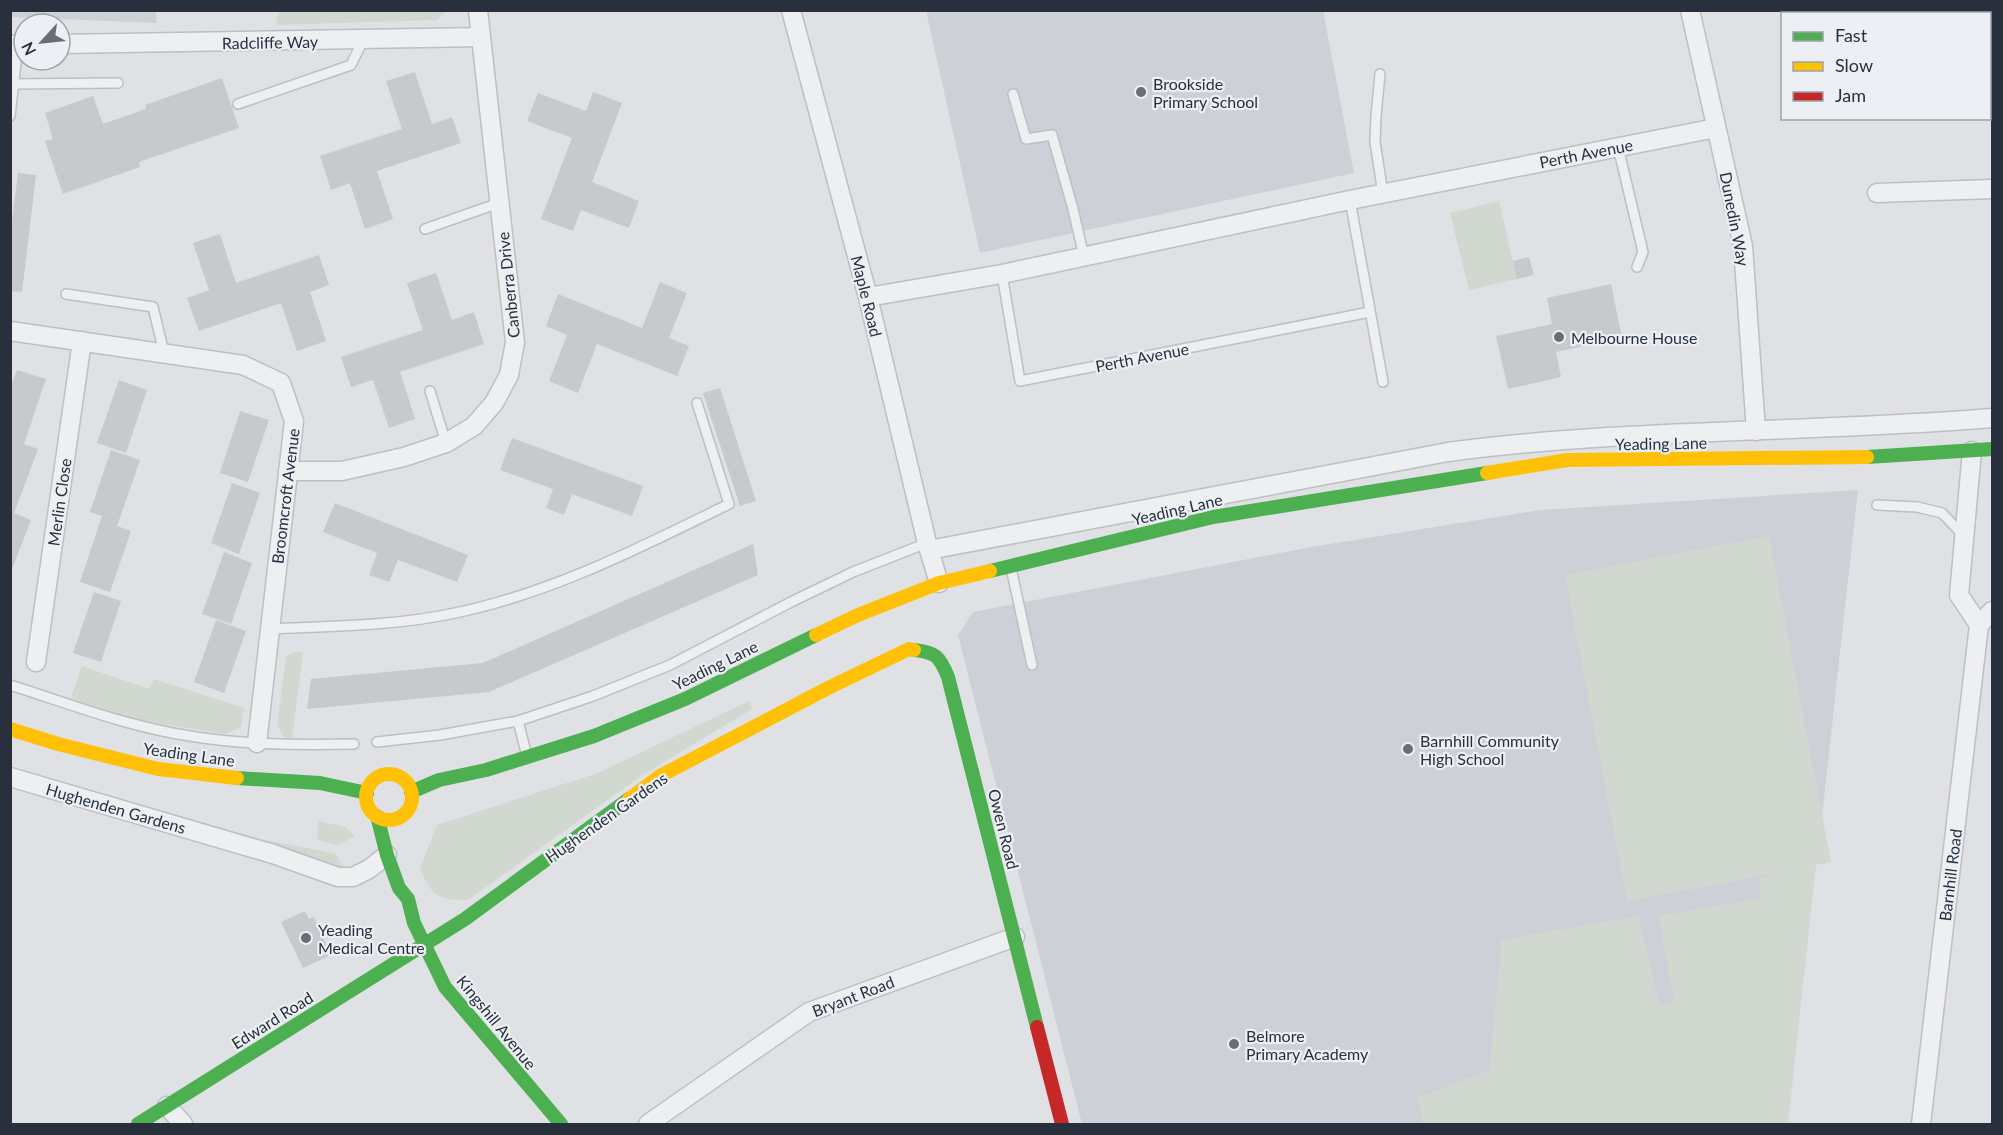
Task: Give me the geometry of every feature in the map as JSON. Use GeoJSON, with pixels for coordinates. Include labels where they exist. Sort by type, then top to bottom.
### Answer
{"type":"FeatureCollection","features":[{"type":"Feature","properties":{"kind":"street","name":"Canberra Drive"},"geometry":{"type":"LineString","coordinates":[[288,471],[342,471],[404,457],[446,443],[474,426],[494,403],[509,375],[515,342],[478,10]]}},
{"type":"Feature","properties":{"kind":"street","name":"Maple Road"},"geometry":{"type":"LineString","coordinates":[[791,10],[868,297],[939,583]]}},
{"type":"Feature","properties":{"kind":"street","name":"Dunedin Way"},"geometry":{"type":"LineString","coordinates":[[1690,10],[1743,246],[1756,431]]}},
{"type":"Feature","properties":{"kind":"street","name":"Radcliffe Way"},"geometry":{"type":"LineString","coordinates":[[72,45],[481,37]]}},
{"type":"Feature","properties":{"kind":"street","name":"Perth Avenue"},"geometry":{"type":"LineString","coordinates":[[868,297],[1002,274],[1350,200],[1716,128]]}},
{"type":"Feature","properties":{"kind":"street"},"geometry":{"type":"LineString","coordinates":[[1876,193],[1992,189]]}},
{"type":"Feature","properties":{"kind":"street","name":"Broomcroft Avenue"},"geometry":{"type":"LineString","coordinates":[[10,331],[243,365],[281,383],[294,421],[256,742]]}},
{"type":"Feature","properties":{"kind":"street","name":"Merlin Close"},"geometry":{"type":"LineString","coordinates":[[36,662],[82,341]]}},
{"type":"Feature","properties":{"kind":"street"},"geometry":{"type":"LineString","coordinates":[[928,546],[1448,452],[1511,443],[1991,418],[1992,448]]}},
{"type":"Feature","properties":{"kind":"street","name":"Yeading Lane"},"geometry":{"type":"LineString","coordinates":[[411,792],[439,780],[528,758],[594,736],[684,699],[858,615],[939,583],[1235,513],[1567,460],[1844,458],[1992,448]]}},
{"type":"Feature","properties":{"kind":"street"},"geometry":{"type":"LineString","coordinates":[[1972,451],[1959,596],[1979,625],[1992,611]]}},
{"type":"Feature","properties":{"kind":"street","name":"Barnhill Road"},"geometry":{"type":"LineString","coordinates":[[1921,1125],[1979,625]]}},
{"type":"Feature","properties":{"kind":"street","name":"Owen Road"},"geometry":{"type":"LineString","coordinates":[[830,687],[909,649],[928,651],[941,659],[948,677],[1062,1125]]}},
{"type":"Feature","properties":{"kind":"street","name":"Hughenden Gardens"},"geometry":{"type":"LineString","coordinates":[[424,945],[465,919],[660,776],[830,687]]}},
{"type":"Feature","properties":{"kind":"street","name":"Yeading Lane"},"geometry":{"type":"LineString","coordinates":[[10,729],[58,744],[158,769],[255,780],[320,783],[367,793]]}},
{"type":"Feature","properties":{"kind":"street"},"geometry":{"type":"LineString","coordinates":[[388,774],[403,779],[411,792],[410,807],[398,818],[377,816],[369,806],[367,793],[374,779],[388,774]]}},
{"type":"Feature","properties":{"kind":"street","name":"Hughenden Gardens"},"geometry":{"type":"LineString","coordinates":[[10,777],[273,854],[338,878],[353,877],[395,855]]}},
{"type":"Feature","properties":{"kind":"street","name":"Kingshill Avenue"},"geometry":{"type":"LineString","coordinates":[[377,816],[411,888],[408,899],[414,923],[446,987],[561,1125]]}},
{"type":"Feature","properties":{"kind":"street"},"geometry":{"type":"LineString","coordinates":[[398,818],[400,835]]}},
{"type":"Feature","properties":{"kind":"street","name":"Bryant Road"},"geometry":{"type":"LineString","coordinates":[[648,1125],[809,1012],[1015,937]]}},
{"type":"Feature","properties":{"kind":"street","name":"Edward Road"},"geometry":{"type":"LineString","coordinates":[[138,1125],[424,945]]}},
{"type":"Feature","properties":{"kind":"street"},"geometry":{"type":"LineString","coordinates":[[166,1106],[183,1125]]}},
{"type":"Feature","properties":{"kind":"lane"},"geometry":{"type":"LineString","coordinates":[[238,104],[351,65],[363,40]]}},
{"type":"Feature","properties":{"kind":"lane"},"geometry":{"type":"LineString","coordinates":[[1380,74],[1375,142],[1383,194]]}},
{"type":"Feature","properties":{"kind":"lane"},"geometry":{"type":"LineString","coordinates":[[10,116],[12,84],[118,83]]}},
{"type":"Feature","properties":{"kind":"lane"},"geometry":{"type":"LineString","coordinates":[[1013,94],[1026,140],[1052,135],[1084,257]]}},
{"type":"Feature","properties":{"kind":"lane"},"geometry":{"type":"LineString","coordinates":[[1617,147],[1643,252],[1637,267]]}},
{"type":"Feature","properties":{"kind":"lane"},"geometry":{"type":"LineString","coordinates":[[1350,200],[1383,382]]}},
{"type":"Feature","properties":{"kind":"lane"},"geometry":{"type":"LineString","coordinates":[[425,229],[499,203]]}},
{"type":"Feature","properties":{"kind":"lane","name":"Perth Avenue"},"geometry":{"type":"LineString","coordinates":[[1002,274],[1020,381],[1370,312]]}},
{"type":"Feature","properties":{"kind":"lane"},"geometry":{"type":"LineString","coordinates":[[66,294],[153,307],[164,353]]}},
{"type":"Feature","properties":{"kind":"lane"},"geometry":{"type":"LineString","coordinates":[[430,391],[446,443]]}},
{"type":"Feature","properties":{"kind":"lane"},"geometry":{"type":"LineString","coordinates":[[270,629],[399,622],[455,613],[521,596],[625,555],[729,504],[697,403]]}},
{"type":"Feature","properties":{"kind":"lane"},"geometry":{"type":"LineString","coordinates":[[1877,505],[1917,507],[1942,513],[1964,537]]}},
{"type":"Feature","properties":{"kind":"lane"},"geometry":{"type":"LineString","coordinates":[[377,742],[440,735],[518,721],[593,696],[670,665],[853,572],[928,546]]}},
{"type":"Feature","properties":{"kind":"lane"},"geometry":{"type":"LineString","coordinates":[[1010,566],[1032,665]]}},
{"type":"Feature","properties":{"kind":"lane"},"geometry":{"type":"LineString","coordinates":[[10,685],[133,724],[190,736],[256,742],[354,744]]}},
{"type":"Feature","properties":{"kind":"lane"},"geometry":{"type":"LineString","coordinates":[[518,721],[528,758]]}},
{"type":"Feature","properties":{"kind":"shaded area"},"geometry":{"type":"Polygon","coordinates":[[[11,10],[156,11],[157,23],[72,20],[72,12],[12,12],[11,17],[11,10]]]}},
{"type":"Feature","properties":{"kind":"shaded area"},"geometry":{"type":"Polygon","coordinates":[[[279,10],[446,11],[437,20],[276,25],[279,10]]]}},
{"type":"Feature","properties":{"kind":"shaded area","name":"Brookside Primary School"},"geometry":{"type":"Polygon","coordinates":[[[926,11],[1323,11],[1354,173],[980,253],[926,11]]]}},
{"type":"Feature","properties":{"kind":"shaded area"},"geometry":{"type":"Polygon","coordinates":[[[1499,201],[1517,279],[1469,290],[1450,213],[1499,201]]]}},
{"type":"Feature","properties":{"kind":"shaded area","name":"Barnhill Community High School"},"geometry":{"type":"Polygon","coordinates":[[[1858,490],[1817,862],[1770,989],[1659,1005],[1502,940],[1490,1070],[1418,1098],[1423,1124],[1082,1124],[958,635],[973,612],[1311,547],[1540,510],[1858,490]]]}},
{"type":"Feature","properties":{"kind":"shaded area"},"geometry":{"type":"Polygon","coordinates":[[[1769,536],[1831,862],[1816,865],[1788,1124],[1423,1124],[1418,1098],[1490,1070],[1502,940],[1638,916],[1659,1004],[1674,1003],[1659,916],[1761,898],[1759,879],[1784,872],[1627,901],[1565,575],[1769,536]]]}},
{"type":"Feature","properties":{"kind":"shaded area"},"geometry":{"type":"Polygon","coordinates":[[[294,652],[303,652],[292,739],[285,738],[277,726],[286,657],[294,652]]]}},
{"type":"Feature","properties":{"kind":"shaded area"},"geometry":{"type":"Polygon","coordinates":[[[82,666],[149,689],[154,679],[244,708],[241,727],[225,734],[131,719],[71,698],[82,666]]]}},
{"type":"Feature","properties":{"kind":"shaded area"},"geometry":{"type":"Polygon","coordinates":[[[749,701],[752,709],[641,776],[468,900],[442,898],[428,885],[420,868],[437,825],[598,773],[749,701]]]}},
{"type":"Feature","properties":{"kind":"shaded area"},"geometry":{"type":"Polygon","coordinates":[[[318,821],[345,827],[355,836],[338,845],[317,840],[318,821]]]}},
{"type":"Feature","properties":{"kind":"shaded area"},"geometry":{"type":"Polygon","coordinates":[[[242,835],[336,854],[345,870],[241,847],[242,835]]]}},
{"type":"Feature","properties":{"kind":"building"},"geometry":{"type":"Polygon","coordinates":[[[415,72],[432,124],[452,117],[461,143],[377,171],[393,219],[365,229],[350,183],[331,190],[320,156],[402,129],[386,81],[415,72]]]}},
{"type":"Feature","properties":{"kind":"building"},"geometry":{"type":"Polygon","coordinates":[[[222,78],[239,128],[139,162],[140,167],[63,194],[45,141],[53,139],[45,113],[93,96],[103,124],[146,109],[145,105],[222,78]]]}},
{"type":"Feature","properties":{"kind":"building"},"geometry":{"type":"Polygon","coordinates":[[[593,92],[622,103],[592,182],[639,201],[629,228],[581,210],[573,231],[541,219],[572,138],[527,121],[538,93],[586,111],[593,92]]]}},
{"type":"Feature","properties":{"kind":"building"},"geometry":{"type":"Polygon","coordinates":[[[18,173],[36,175],[22,292],[10,291],[10,237],[18,173]]]}},
{"type":"Feature","properties":{"kind":"building"},"geometry":{"type":"Polygon","coordinates":[[[220,234],[236,283],[319,255],[329,285],[310,292],[326,341],[297,351],[281,303],[199,331],[187,298],[209,290],[193,243],[220,234]]]}},
{"type":"Feature","properties":{"kind":"building"},"geometry":{"type":"Polygon","coordinates":[[[1529,257],[1534,275],[1517,279],[1513,261],[1529,257]]]}},
{"type":"Feature","properties":{"kind":"building"},"geometry":{"type":"Polygon","coordinates":[[[436,273],[452,320],[474,312],[484,344],[400,372],[415,419],[389,428],[373,380],[351,387],[341,357],[423,330],[407,283],[436,273]]]}},
{"type":"Feature","properties":{"kind":"building"},"geometry":{"type":"Polygon","coordinates":[[[660,282],[687,293],[669,338],[689,346],[677,376],[597,344],[578,393],[549,381],[567,335],[546,326],[558,294],[642,328],[660,282]]]}},
{"type":"Feature","properties":{"kind":"building","name":"Melbourne House"},"geometry":{"type":"Polygon","coordinates":[[[1611,284],[1622,338],[1556,352],[1561,377],[1508,389],[1496,336],[1552,324],[1547,298],[1611,284]]]}},
{"type":"Feature","properties":{"kind":"building"},"geometry":{"type":"Polygon","coordinates":[[[17,370],[46,379],[24,444],[38,449],[14,513],[31,520],[12,569],[10,569],[10,388],[17,370]]]}},
{"type":"Feature","properties":{"kind":"building"},"geometry":{"type":"Polygon","coordinates":[[[119,380],[147,390],[126,453],[97,443],[119,380]]]}},
{"type":"Feature","properties":{"kind":"building"},"geometry":{"type":"Polygon","coordinates":[[[720,388],[756,501],[740,506],[703,393],[720,388]]]}},
{"type":"Feature","properties":{"kind":"building"},"geometry":{"type":"Polygon","coordinates":[[[240,411],[269,420],[248,482],[220,473],[240,411]]]}},
{"type":"Feature","properties":{"kind":"building"},"geometry":{"type":"Polygon","coordinates":[[[512,438],[643,486],[632,516],[572,494],[564,515],[546,508],[553,489],[500,470],[512,438]]]}},
{"type":"Feature","properties":{"kind":"building"},"geometry":{"type":"Polygon","coordinates":[[[111,450],[140,460],[117,526],[131,531],[110,592],[80,582],[102,516],[90,512],[111,450]]]}},
{"type":"Feature","properties":{"kind":"building"},"geometry":{"type":"Polygon","coordinates":[[[232,483],[260,493],[239,554],[211,543],[232,483]]]}},
{"type":"Feature","properties":{"kind":"building"},"geometry":{"type":"Polygon","coordinates":[[[335,503],[468,555],[457,582],[398,560],[389,582],[369,575],[377,553],[323,532],[335,503]]]}},
{"type":"Feature","properties":{"kind":"building"},"geometry":{"type":"Polygon","coordinates":[[[753,544],[758,575],[489,692],[307,709],[311,679],[483,663],[753,544]]]}},
{"type":"Feature","properties":{"kind":"building"},"geometry":{"type":"Polygon","coordinates":[[[224,552],[252,563],[231,624],[202,614],[224,552]]]}},
{"type":"Feature","properties":{"kind":"building"},"geometry":{"type":"Polygon","coordinates":[[[94,592],[121,601],[101,662],[73,653],[94,592]]]}},
{"type":"Feature","properties":{"kind":"building"},"geometry":{"type":"Polygon","coordinates":[[[216,620],[246,631],[224,693],[194,682],[216,620]]]}},
{"type":"Feature","properties":{"kind":"building","name":"Yeading Medical Centre"},"geometry":{"type":"Polygon","coordinates":[[[305,911],[309,919],[314,917],[331,955],[303,968],[281,922],[305,911]]]}},
{"type":"Feature","properties":{"kind":"traffic: fast"},"geometry":{"type":"LineString","coordinates":[[1867,457],[1992,449]]}},
{"type":"Feature","properties":{"kind":"traffic: fast"},"geometry":{"type":"LineString","coordinates":[[990,571],[1213,517],[1487,473]]}},
{"type":"Feature","properties":{"kind":"traffic: fast"},"geometry":{"type":"LineString","coordinates":[[411,792],[439,780],[486,770],[594,736],[685,699],[816,635]]}},
{"type":"Feature","properties":{"kind":"traffic: fast"},"geometry":{"type":"LineString","coordinates":[[914,650],[927,652],[940,660],[948,677],[1037,1027]]}},
{"type":"Feature","properties":{"kind":"traffic: fast"},"geometry":{"type":"LineString","coordinates":[[237,778],[320,783],[367,793]]}},
{"type":"Feature","properties":{"kind":"traffic: fast"},"geometry":{"type":"LineString","coordinates":[[138,1124],[465,919],[629,799]]}},
{"type":"Feature","properties":{"kind":"traffic: fast"},"geometry":{"type":"LineString","coordinates":[[377,816],[387,855],[399,888],[408,899],[414,923],[445,987],[561,1124]]}},
{"type":"Feature","properties":{"kind":"traffic: slow"},"geometry":{"type":"LineString","coordinates":[[1487,473],[1567,460],[1867,457]]}},
{"type":"Feature","properties":{"kind":"traffic: slow"},"geometry":{"type":"LineString","coordinates":[[816,635],[858,615],[939,583],[990,571]]}},
{"type":"Feature","properties":{"kind":"traffic: slow"},"geometry":{"type":"LineString","coordinates":[[629,799],[660,776],[830,687],[909,649],[914,650]]}},
{"type":"Feature","properties":{"kind":"traffic: slow"},"geometry":{"type":"LineString","coordinates":[[10,729],[58,744],[158,769],[237,778]]}},
{"type":"Feature","properties":{"kind":"traffic: slow"},"geometry":{"type":"LineString","coordinates":[[389,774],[405,781],[412,797],[405,813],[389,820],[373,813],[366,797],[373,781],[389,774]]}},
{"type":"Feature","properties":{"kind":"traffic: jam"},"geometry":{"type":"LineString","coordinates":[[1037,1027],[1062,1124]]}},
{"type":"Feature","properties":{"kind":"place","name":"Brookside Primary School"},"geometry":{"type":"Point","coordinates":[1141,92]}},
{"type":"Feature","properties":{"kind":"place","name":"Melbourne House"},"geometry":{"type":"Point","coordinates":[1559,337]}},
{"type":"Feature","properties":{"kind":"place","name":"Barnhill Community High School"},"geometry":{"type":"Point","coordinates":[1408,749]}},
{"type":"Feature","properties":{"kind":"place","name":"Yeading Medical Centre"},"geometry":{"type":"Point","coordinates":[306,938]}},
{"type":"Feature","properties":{"kind":"place","name":"Belmore Primary Academy"},"geometry":{"type":"Point","coordinates":[1234,1044]}}]}
